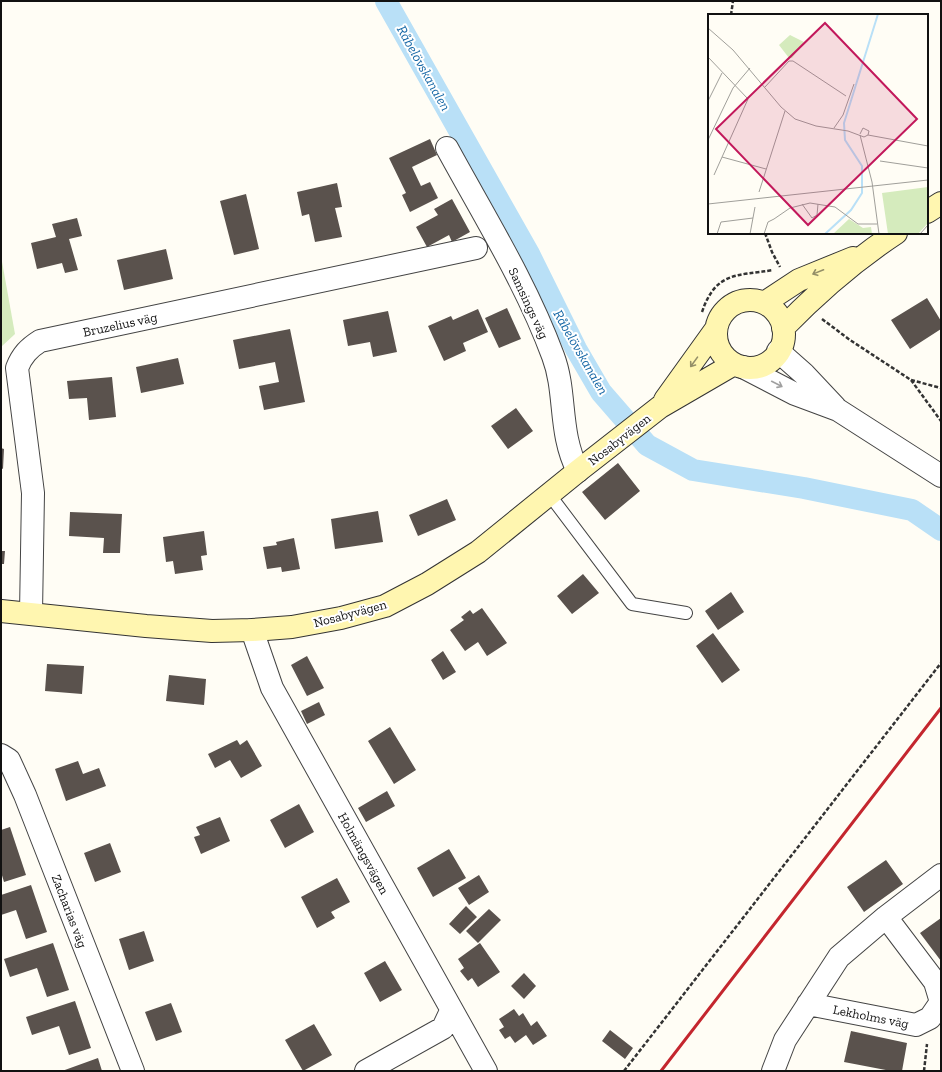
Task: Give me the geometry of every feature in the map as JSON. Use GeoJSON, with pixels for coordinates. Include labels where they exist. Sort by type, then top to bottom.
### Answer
{"type":"FeatureCollection","features":[{"type":"Feature","properties":{"kind":"main road"},"geometry":{"type":"LineString","coordinates":[[928,211],[941,202]]}},
{"type":"Feature","properties":{"kind":"main road"},"geometry":{"type":"LineString","coordinates":[[783,328],[805,306],[867,252],[894,234]]}},
{"type":"Feature","properties":{"kind":"main road"},"geometry":{"type":"LineString","coordinates":[[764,303],[790,284],[867,252]]}},
{"type":"Feature","properties":{"kind":"main road"},"geometry":{"type":"LineString","coordinates":[[748,300],[764,303],[776,313],[783,328],[783,340],[774,357],[763,365],[750,367],[738,365],[720,350],[716,330],[722,315],[733,304],[748,300]]}},
{"type":"Feature","properties":{"kind":"main road","name":"Nosabyvägen"},"geometry":{"type":"LineString","coordinates":[[653,413],[716,330]]}},
{"type":"Feature","properties":{"kind":"main road","name":"Nosabyvägen"},"geometry":{"type":"LineString","coordinates":[[1,611],[212,631],[252,630],[299,626],[341,618],[385,606],[427,584],[478,552],[578,471],[653,413],[738,365]]}},
{"type":"Feature","properties":{"kind":"street","name":"Samsings väg"},"geometry":{"type":"LineString","coordinates":[[447,148],[532,302],[551,350],[558,376],[567,444],[578,471]]}},
{"type":"Feature","properties":{"kind":"street","name":"Bruzelius väg"},"geometry":{"type":"LineString","coordinates":[[31,613],[33,493],[17,368],[20,359],[32,346],[40,341],[476,248]]}},
{"type":"Feature","properties":{"kind":"street"},"geometry":{"type":"LineString","coordinates":[[778,351],[804,374],[838,410]]}},
{"type":"Feature","properties":{"kind":"street"},"geometry":{"type":"LineString","coordinates":[[738,365],[795,394],[838,410],[941,476]]}},
{"type":"Feature","properties":{"kind":"street","name":"Holmängsvägen"},"geometry":{"type":"LineString","coordinates":[[252,630],[272,688],[451,1011],[486,1071]]}},
{"type":"Feature","properties":{"kind":"street","name":"Zacharias väg"},"geometry":{"type":"LineString","coordinates":[[1,755],[9,760],[25,795],[133,1071]]}},
{"type":"Feature","properties":{"kind":"street"},"geometry":{"type":"LineString","coordinates":[[773,1071],[785,1040],[839,957],[886,917],[941,875]]}},
{"type":"Feature","properties":{"kind":"street","name":"Lekholms väg"},"geometry":{"type":"LineString","coordinates":[[808,1004],[916,1025],[930,1018],[941,1002],[935,982],[886,917]]}},
{"type":"Feature","properties":{"kind":"street"},"geometry":{"type":"LineString","coordinates":[[366,1071],[443,1028],[451,1011]]}},
{"type":"Feature","properties":{"kind":"lane"},"geometry":{"type":"LineString","coordinates":[[550,494],[632,604],[686,613]]}},
{"type":"Feature","properties":{"kind":"path"},"geometry":{"type":"LineString","coordinates":[[731,14],[733,1]]}},
{"type":"Feature","properties":{"kind":"path"},"geometry":{"type":"LineString","coordinates":[[765,234],[772,252],[790,284]]}},
{"type":"Feature","properties":{"kind":"path"},"geometry":{"type":"LineString","coordinates":[[805,306],[850,340],[910,380],[941,421]]}},
{"type":"Feature","properties":{"kind":"path"},"geometry":{"type":"LineString","coordinates":[[910,380],[941,388]]}},
{"type":"Feature","properties":{"kind":"path"},"geometry":{"type":"LineString","coordinates":[[624,1071],[941,663]]}},
{"type":"Feature","properties":{"kind":"green space"},"geometry":{"type":"Polygon","coordinates":[[[1,256],[15,334],[1,347],[1,256]]]}},
{"type":"Feature","properties":{"kind":"building"},"geometry":{"type":"Polygon","coordinates":[[[430,139],[437,155],[412,167],[421,186],[430,182],[438,198],[410,212],[402,195],[406,193],[389,158],[430,139]]]}},
{"type":"Feature","properties":{"kind":"building"},"geometry":{"type":"Polygon","coordinates":[[[337,183],[342,207],[335,208],[342,237],[315,242],[309,214],[302,216],[297,192],[337,183]]]}},
{"type":"Feature","properties":{"kind":"building"},"geometry":{"type":"Polygon","coordinates":[[[246,194],[259,249],[234,255],[220,201],[246,194]]]}},
{"type":"Feature","properties":{"kind":"building"},"geometry":{"type":"Polygon","coordinates":[[[452,199],[470,232],[452,242],[449,235],[427,247],[416,227],[438,215],[434,209],[452,199]]]}},
{"type":"Feature","properties":{"kind":"building"},"geometry":{"type":"Polygon","coordinates":[[[77,218],[82,236],[69,239],[78,270],[65,273],[62,263],[37,269],[31,243],[56,237],[52,224],[77,218]]]}},
{"type":"Feature","properties":{"kind":"building"},"geometry":{"type":"Polygon","coordinates":[[[166,249],[173,279],[124,290],[117,260],[166,249]]]}},
{"type":"Feature","properties":{"kind":"building"},"geometry":{"type":"Polygon","coordinates":[[[927,298],[941,321],[941,329],[910,349],[891,320],[927,298]]]}},
{"type":"Feature","properties":{"kind":"building"},"geometry":{"type":"Polygon","coordinates":[[[507,308],[521,339],[499,348],[485,318],[507,308]]]}},
{"type":"Feature","properties":{"kind":"building"},"geometry":{"type":"Polygon","coordinates":[[[478,309],[488,332],[463,343],[466,351],[444,361],[428,326],[451,316],[453,320],[478,309]]]}},
{"type":"Feature","properties":{"kind":"building"},"geometry":{"type":"Polygon","coordinates":[[[388,311],[397,352],[373,357],[370,342],[348,346],[343,320],[388,311]]]}},
{"type":"Feature","properties":{"kind":"building"},"geometry":{"type":"Polygon","coordinates":[[[290,329],[305,402],[264,410],[259,386],[279,382],[275,362],[239,369],[233,340],[290,329]]]}},
{"type":"Feature","properties":{"kind":"building"},"geometry":{"type":"Polygon","coordinates":[[[178,358],[184,384],[141,393],[136,367],[178,358]]]}},
{"type":"Feature","properties":{"kind":"building"},"geometry":{"type":"Polygon","coordinates":[[[112,377],[116,417],[89,420],[87,398],[69,399],[67,381],[112,377]]]}},
{"type":"Feature","properties":{"kind":"building"},"geometry":{"type":"Polygon","coordinates":[[[516,408],[533,431],[508,449],[491,426],[516,408]]]}},
{"type":"Feature","properties":{"kind":"building"},"geometry":{"type":"Polygon","coordinates":[[[1,448],[4,449],[3,469],[1,468],[1,448]]]}},
{"type":"Feature","properties":{"kind":"building"},"geometry":{"type":"Polygon","coordinates":[[[618,463],[640,491],[605,520],[582,492],[618,463]]]}},
{"type":"Feature","properties":{"kind":"building"},"geometry":{"type":"Polygon","coordinates":[[[447,499],[456,520],[418,536],[409,515],[447,499]]]}},
{"type":"Feature","properties":{"kind":"building"},"geometry":{"type":"Polygon","coordinates":[[[378,511],[383,542],[335,549],[331,519],[378,511]]]}},
{"type":"Feature","properties":{"kind":"building"},"geometry":{"type":"Polygon","coordinates":[[[70,512],[122,514],[120,553],[103,553],[104,538],[69,536],[70,512]]]}},
{"type":"Feature","properties":{"kind":"building"},"geometry":{"type":"Polygon","coordinates":[[[204,531],[207,555],[201,556],[203,570],[175,574],[173,561],[166,562],[163,537],[204,531]]]}},
{"type":"Feature","properties":{"kind":"building"},"geometry":{"type":"Polygon","coordinates":[[[294,538],[300,569],[282,572],[281,567],[267,569],[263,547],[277,545],[276,542],[294,538]]]}},
{"type":"Feature","properties":{"kind":"building"},"geometry":{"type":"Polygon","coordinates":[[[1,551],[5,551],[4,564],[1,564],[1,551]]]}},
{"type":"Feature","properties":{"kind":"building"},"geometry":{"type":"Polygon","coordinates":[[[583,574],[599,593],[572,614],[557,596],[583,574]]]}},
{"type":"Feature","properties":{"kind":"building"},"geometry":{"type":"Polygon","coordinates":[[[731,592],[744,612],[718,630],[705,611],[731,592]]]}},
{"type":"Feature","properties":{"kind":"building"},"geometry":{"type":"Polygon","coordinates":[[[482,608],[507,643],[487,656],[478,642],[465,651],[450,630],[464,620],[461,617],[470,610],[473,614],[482,608]]]}},
{"type":"Feature","properties":{"kind":"building"},"geometry":{"type":"Polygon","coordinates":[[[713,633],[740,670],[722,683],[696,646],[713,633]]]}},
{"type":"Feature","properties":{"kind":"building"},"geometry":{"type":"Polygon","coordinates":[[[443,651],[456,672],[443,680],[431,660],[443,651]]]}},
{"type":"Feature","properties":{"kind":"building"},"geometry":{"type":"Polygon","coordinates":[[[307,656],[324,688],[307,696],[291,665],[307,656]]]}},
{"type":"Feature","properties":{"kind":"building"},"geometry":{"type":"Polygon","coordinates":[[[47,664],[84,666],[82,694],[45,691],[47,664]]]}},
{"type":"Feature","properties":{"kind":"building"},"geometry":{"type":"Polygon","coordinates":[[[169,675],[206,679],[204,705],[166,701],[169,675]]]}},
{"type":"Feature","properties":{"kind":"building"},"geometry":{"type":"Polygon","coordinates":[[[319,702],[325,715],[307,724],[301,711],[319,702]]]}},
{"type":"Feature","properties":{"kind":"building"},"geometry":{"type":"Polygon","coordinates":[[[390,727],[416,770],[394,784],[368,741],[390,727]]]}},
{"type":"Feature","properties":{"kind":"building"},"geometry":{"type":"Polygon","coordinates":[[[237,740],[240,745],[247,740],[262,766],[241,778],[230,760],[215,768],[208,754],[237,740]]]}},
{"type":"Feature","properties":{"kind":"building"},"geometry":{"type":"Polygon","coordinates":[[[78,761],[83,774],[99,768],[106,786],[66,801],[55,769],[78,761]]]}},
{"type":"Feature","properties":{"kind":"building"},"geometry":{"type":"Polygon","coordinates":[[[387,791],[395,806],[366,822],[358,808],[387,791]]]}},
{"type":"Feature","properties":{"kind":"building"},"geometry":{"type":"Polygon","coordinates":[[[299,804],[314,832],[285,848],[270,820],[299,804]]]}},
{"type":"Feature","properties":{"kind":"building"},"geometry":{"type":"Polygon","coordinates":[[[220,817],[230,841],[201,854],[194,837],[200,835],[196,827],[220,817]]]}},
{"type":"Feature","properties":{"kind":"building"},"geometry":{"type":"Polygon","coordinates":[[[10,827],[26,875],[4,882],[1,872],[1,830],[10,827]]]}},
{"type":"Feature","properties":{"kind":"building"},"geometry":{"type":"Polygon","coordinates":[[[110,843],[121,872],[95,882],[84,853],[110,843]]]}},
{"type":"Feature","properties":{"kind":"building"},"geometry":{"type":"Polygon","coordinates":[[[449,849],[466,878],[433,897],[417,868],[449,849]]]}},
{"type":"Feature","properties":{"kind":"building"},"geometry":{"type":"Polygon","coordinates":[[[886,860],[903,884],[864,912],[847,887],[886,860]]]}},
{"type":"Feature","properties":{"kind":"building"},"geometry":{"type":"Polygon","coordinates":[[[479,875],[489,892],[469,905],[458,888],[479,875]]]}},
{"type":"Feature","properties":{"kind":"building"},"geometry":{"type":"Polygon","coordinates":[[[337,878],[350,902],[331,912],[335,918],[317,928],[301,897],[337,878]]]}},
{"type":"Feature","properties":{"kind":"building"},"geometry":{"type":"Polygon","coordinates":[[[31,885],[47,932],[26,939],[16,910],[1,915],[1,895],[31,885]]]}},
{"type":"Feature","properties":{"kind":"building"},"geometry":{"type":"Polygon","coordinates":[[[466,906],[477,917],[460,934],[449,924],[466,906]]]}},
{"type":"Feature","properties":{"kind":"building"},"geometry":{"type":"Polygon","coordinates":[[[489,909],[501,920],[478,943],[466,931],[489,909]]]}},
{"type":"Feature","properties":{"kind":"building"},"geometry":{"type":"Polygon","coordinates":[[[941,918],[941,961],[920,933],[941,918]]]}},
{"type":"Feature","properties":{"kind":"building"},"geometry":{"type":"Polygon","coordinates":[[[144,931],[154,961],[129,970],[119,939],[144,931]]]}},
{"type":"Feature","properties":{"kind":"building"},"geometry":{"type":"Polygon","coordinates":[[[53,943],[69,990],[47,997],[37,968],[10,977],[4,959],[53,943]]]}},
{"type":"Feature","properties":{"kind":"building"},"geometry":{"type":"Polygon","coordinates":[[[480,943],[500,972],[478,987],[472,978],[468,981],[460,971],[464,968],[458,959],[480,943]]]}},
{"type":"Feature","properties":{"kind":"building"},"geometry":{"type":"Polygon","coordinates":[[[385,961],[402,990],[380,1002],[364,973],[385,961]]]}},
{"type":"Feature","properties":{"kind":"building"},"geometry":{"type":"Polygon","coordinates":[[[524,973],[536,986],[524,999],[511,986],[524,973]]]}},
{"type":"Feature","properties":{"kind":"building"},"geometry":{"type":"Polygon","coordinates":[[[75,1001],[91,1048],[69,1055],[59,1026],[32,1035],[26,1017],[75,1001]]]}},
{"type":"Feature","properties":{"kind":"building"},"geometry":{"type":"Polygon","coordinates":[[[171,1003],[182,1032],[156,1041],[145,1012],[171,1003]]]}},
{"type":"Feature","properties":{"kind":"building"},"geometry":{"type":"Polygon","coordinates":[[[514,1009],[519,1016],[523,1013],[531,1026],[537,1021],[547,1036],[533,1045],[526,1035],[515,1043],[510,1036],[505,1039],[499,1030],[504,1027],[499,1019],[514,1009]]]}},
{"type":"Feature","properties":{"kind":"building"},"geometry":{"type":"Polygon","coordinates":[[[314,1024],[332,1055],[303,1071],[285,1040],[314,1024]]]}},
{"type":"Feature","properties":{"kind":"building"},"geometry":{"type":"Polygon","coordinates":[[[610,1030],[633,1048],[625,1059],[602,1041],[610,1030]]]}},
{"type":"Feature","properties":{"kind":"building"},"geometry":{"type":"Polygon","coordinates":[[[851,1031],[907,1043],[902,1071],[891,1071],[844,1062],[851,1031]]]}},
{"type":"Feature","properties":{"kind":"building"},"geometry":{"type":"Polygon","coordinates":[[[98,1058],[102,1071],[62,1071],[98,1058]]]}},
{"type":"Feature","properties":{"kind":"waterway","name":"Råbelövskanalen"},"geometry":{"type":"LineString","coordinates":[[386,1],[529,254],[576,349],[601,392],[647,445],[693,470],[804,488],[912,510],[941,530]]}},
{"type":"Feature","properties":{"kind":"railway"},"geometry":{"type":"LineString","coordinates":[[661,1071],[941,708]]}}]}
